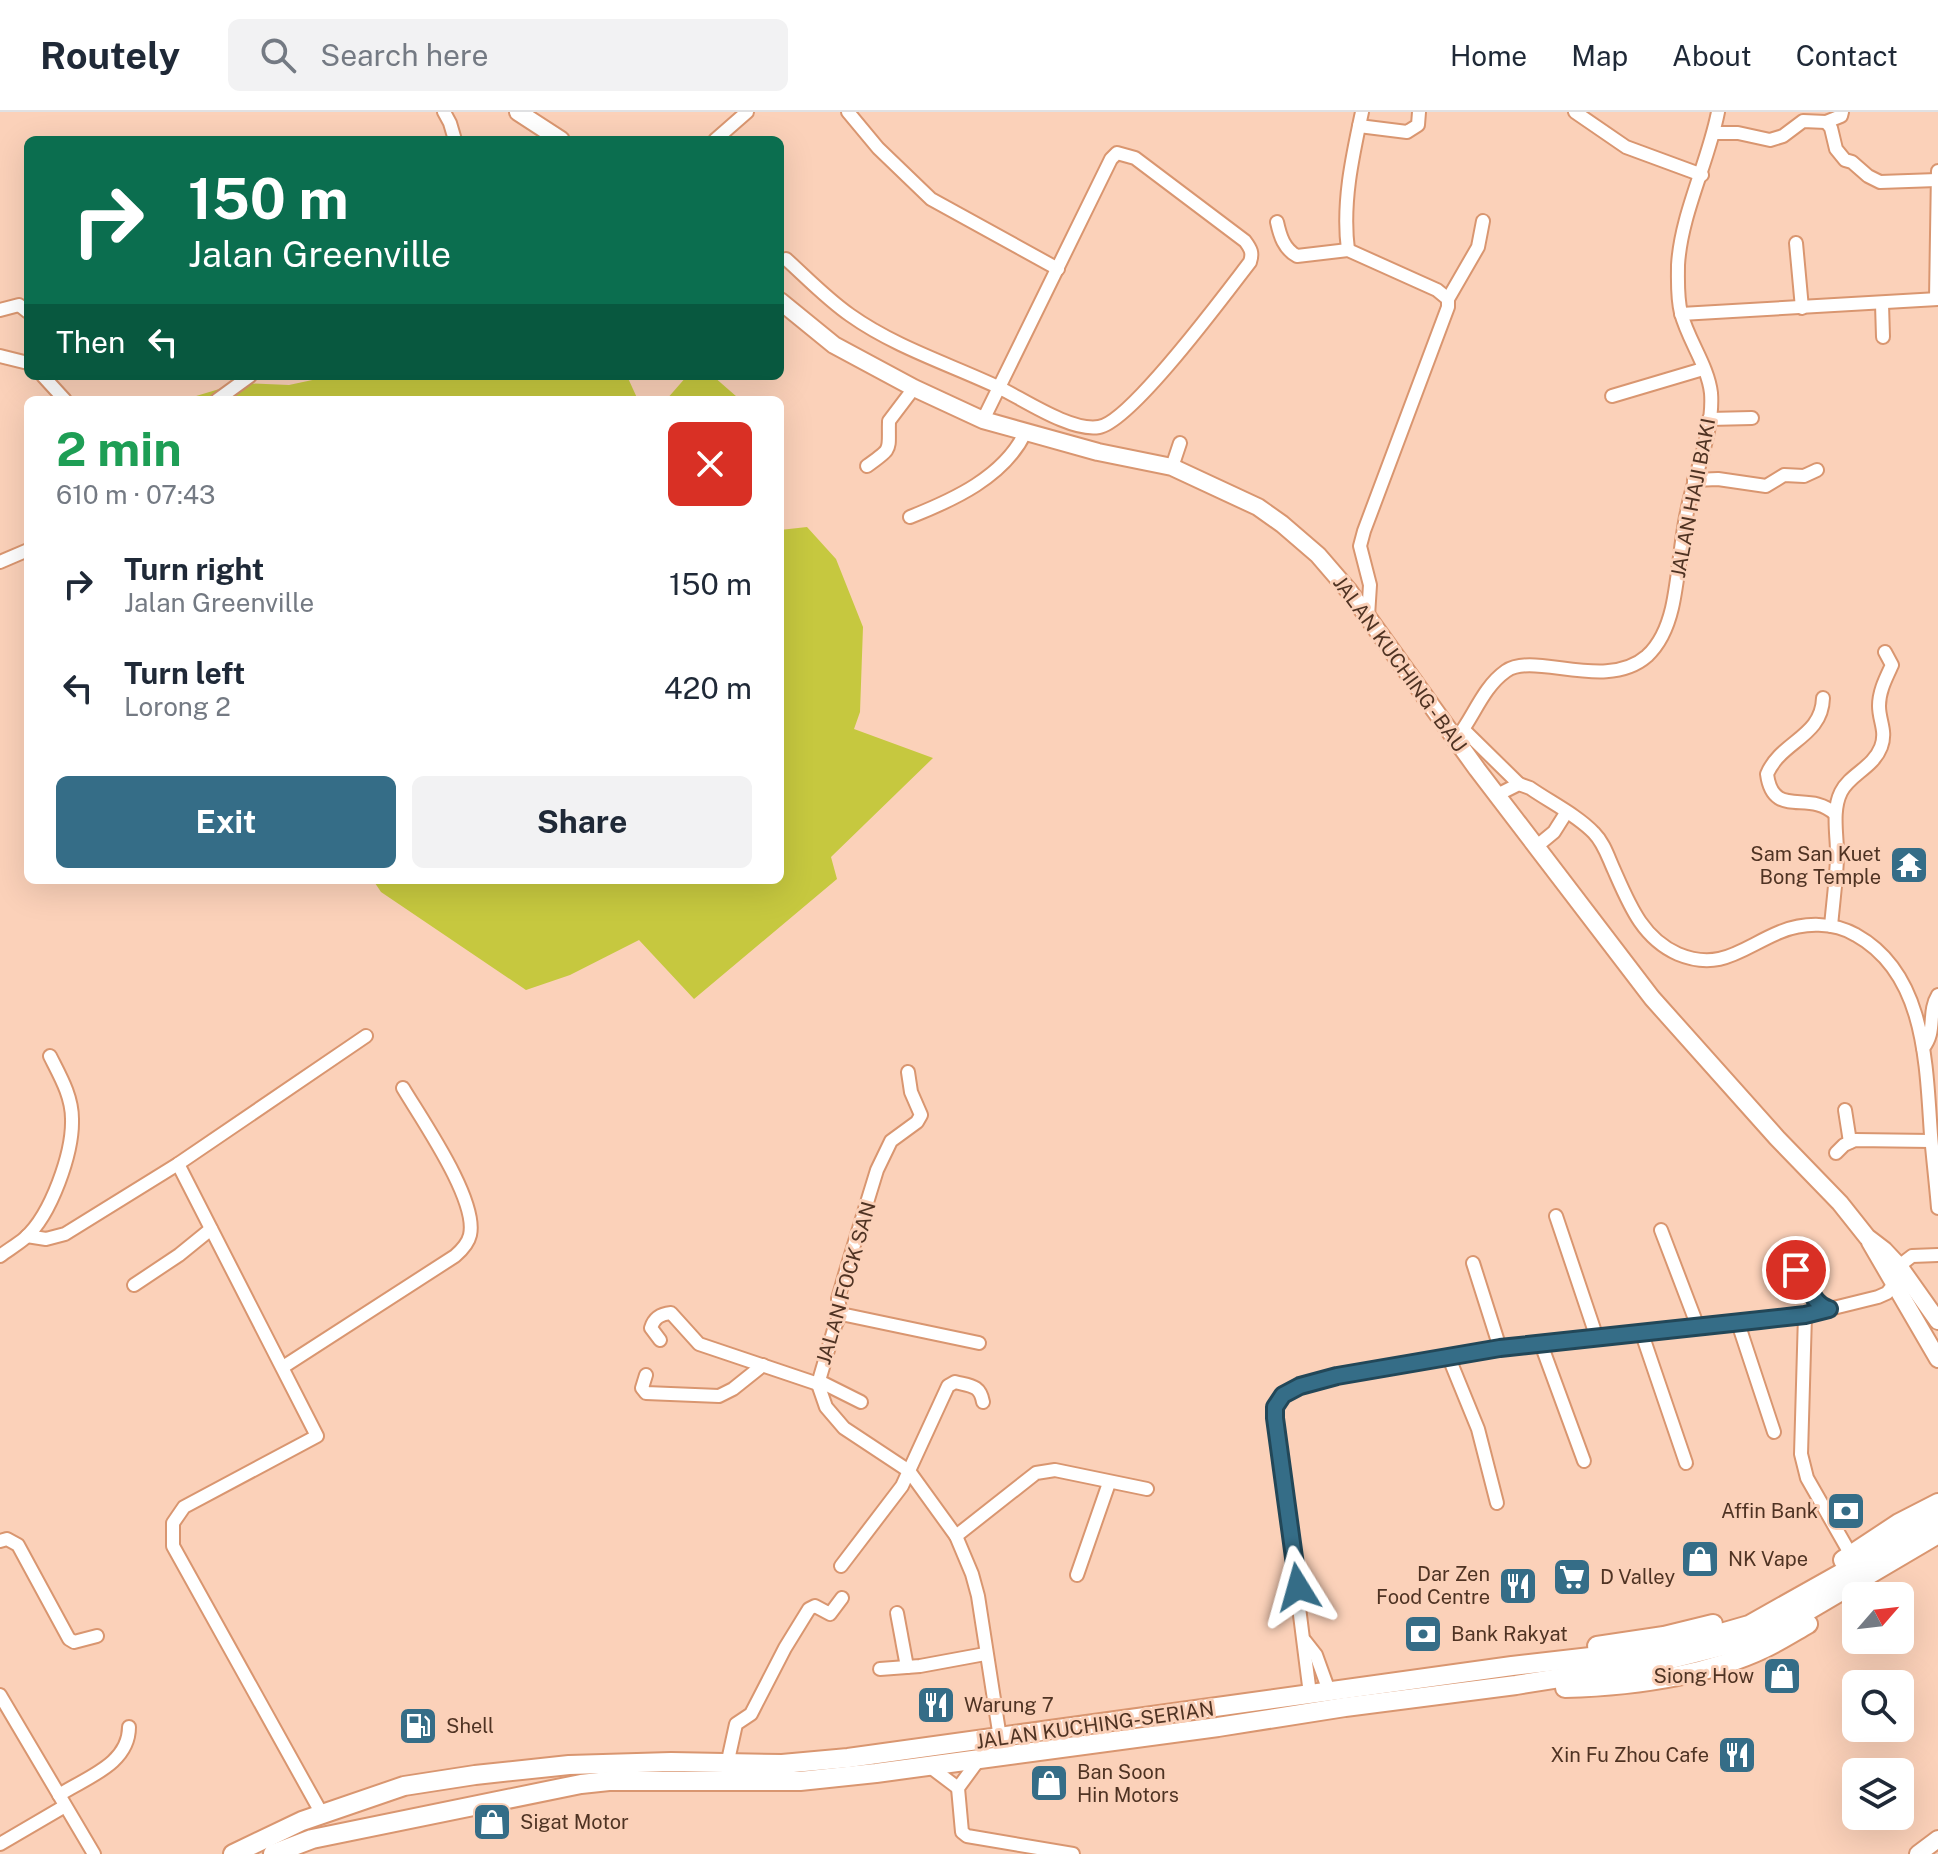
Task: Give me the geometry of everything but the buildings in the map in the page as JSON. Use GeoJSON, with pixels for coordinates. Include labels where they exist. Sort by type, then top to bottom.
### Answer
{"type":"FeatureCollection","features":[{"type":"Feature","properties":{"kind":"highway"},"geometry":{"type":"LineString","coordinates":[[1512,1666],[1560,1653],[1664,1636],[1758,1609],[1818,1576],[1899,1523],[1938,1503]]}},
{"type":"Feature","properties":{"kind":"highway","name":"JALAN KUCHING-SERIAN"},"geometry":{"type":"LineString","coordinates":[[233,1854],[322,1814],[404,1786],[496,1772],[569,1765],[727,1765],[818,1761],[1512,1666],[1669,1648],[1750,1631],[1938,1519]]}},
{"type":"Feature","properties":{"kind":"highway","name":"JALAN KUCHING-SERIAN"},"geometry":{"type":"LineString","coordinates":[[273,1854],[312,1839],[581,1784],[609,1781],[800,1781],[1516,1685],[1690,1656],[1750,1631],[1811,1611],[1938,1534]]}},
{"type":"Feature","properties":{"kind":"highway"},"geometry":{"type":"LineString","coordinates":[[1882,1582],[1935,1550]]}},
{"type":"Feature","properties":{"kind":"highway"},"geometry":{"type":"LineString","coordinates":[[1516,1685],[1576,1688],[1654,1681],[1696,1671],[1763,1649],[1842,1605]]}},
{"type":"Feature","properties":{"kind":"main road"},"geometry":{"type":"LineString","coordinates":[[518,112],[538,117],[552,136]]}},
{"type":"Feature","properties":{"kind":"main road","name":"JALAN KUCHING - BAU"},"geometry":{"type":"LineString","coordinates":[[784,304],[834,345],[914,388],[983,420],[1025,433],[1172,467],[1258,507],[1318,555],[1460,734],[1497,795],[1652,998],[1722,1078],[1840,1203],[1867,1237],[1938,1359]]}},
{"type":"Feature","properties":{"kind":"main road","name":"JALAN KUCHING - BAU"},"geometry":{"type":"LineString","coordinates":[[1867,1237],[1899,1266],[1938,1321]]}},
{"type":"Feature","properties":{"kind":"main road"},"geometry":{"type":"LineString","coordinates":[[1918,1854],[1938,1839]]}},
{"type":"Feature","properties":{"kind":"street"},"geometry":{"type":"LineString","coordinates":[[444,112],[454,136]]}},
{"type":"Feature","properties":{"kind":"street"},"geometry":{"type":"LineString","coordinates":[[720,136],[747,112]]}},
{"type":"Feature","properties":{"kind":"street"},"geometry":{"type":"LineString","coordinates":[[848,112],[878,148],[931,199],[1058,269]]}},
{"type":"Feature","properties":{"kind":"street"},"geometry":{"type":"LineString","coordinates":[[1348,250],[1345,225],[1347,197],[1362,112]]}},
{"type":"Feature","properties":{"kind":"street"},"geometry":{"type":"LineString","coordinates":[[1359,126],[1407,132],[1418,125],[1419,112]]}},
{"type":"Feature","properties":{"kind":"street"},"geometry":{"type":"LineString","coordinates":[[1575,112],[1626,147],[1702,175]]}},
{"type":"Feature","properties":{"kind":"street","name":"JALAN HAJI BAKI"},"geometry":{"type":"LineString","coordinates":[[1460,734],[1475,707],[1508,668],[1522,665],[1597,672],[1620,669],[1646,657],[1662,637],[1672,610],[1687,512],[1709,419],[1710,389],[1681,314],[1678,292],[1684,225],[1702,175],[1718,112]]}},
{"type":"Feature","properties":{"kind":"street"},"geometry":{"type":"LineString","coordinates":[[1714,133],[1738,133],[1770,140],[1783,136],[1803,121],[1826,122],[1841,116],[1842,112]]}},
{"type":"Feature","properties":{"kind":"street"},"geometry":{"type":"LineString","coordinates":[[1681,314],[1937,299],[1937,175],[1880,182],[1845,160],[1836,149],[1831,128],[1826,122]]}},
{"type":"Feature","properties":{"kind":"street"},"geometry":{"type":"LineString","coordinates":[[786,259],[851,316],[911,349],[999,388],[1055,417],[1099,428],[1116,419],[1161,372],[1250,262],[1253,255],[1245,241],[1135,158],[1117,153],[1111,159],[1058,269],[999,388],[983,420]]}},
{"type":"Feature","properties":{"kind":"street"},"geometry":{"type":"LineString","coordinates":[[1368,616],[1370,585],[1360,546],[1448,307],[1448,299],[1478,247],[1483,221]]}},
{"type":"Feature","properties":{"kind":"street"},"geometry":{"type":"LineString","coordinates":[[1277,222],[1281,238],[1290,252],[1297,256],[1348,250],[1437,290],[1448,299]]}},
{"type":"Feature","properties":{"kind":"street"},"geometry":{"type":"LineString","coordinates":[[1796,243],[1802,308]]}},
{"type":"Feature","properties":{"kind":"street"},"geometry":{"type":"LineString","coordinates":[[1882,304],[1883,337]]}},
{"type":"Feature","properties":{"kind":"street"},"geometry":{"type":"LineString","coordinates":[[0,310],[19,305],[24,309]]}},
{"type":"Feature","properties":{"kind":"street"},"geometry":{"type":"LineString","coordinates":[[0,356],[24,362]]}},
{"type":"Feature","properties":{"kind":"street"},"geometry":{"type":"LineString","coordinates":[[1612,396],[1703,369]]}},
{"type":"Feature","properties":{"kind":"street"},"geometry":{"type":"LineString","coordinates":[[47,380],[61,396]]}},
{"type":"Feature","properties":{"kind":"street"},"geometry":{"type":"LineString","coordinates":[[223,396],[246,380]]}},
{"type":"Feature","properties":{"kind":"street"},"geometry":{"type":"LineString","coordinates":[[867,466],[888,449],[891,443],[889,421],[914,388]]}},
{"type":"Feature","properties":{"kind":"street"},"geometry":{"type":"LineString","coordinates":[[1709,419],[1752,418]]}},
{"type":"Feature","properties":{"kind":"street"},"geometry":{"type":"LineString","coordinates":[[910,517],[979,483],[1011,456],[1025,433]]}},
{"type":"Feature","properties":{"kind":"street"},"geometry":{"type":"LineString","coordinates":[[1172,467],[1180,443]]}},
{"type":"Feature","properties":{"kind":"street"},"geometry":{"type":"LineString","coordinates":[[1694,480],[1718,479],[1766,486],[1784,475],[1804,476],[1817,470]]}},
{"type":"Feature","properties":{"kind":"street"},"geometry":{"type":"LineString","coordinates":[[0,562],[24,552]]}},
{"type":"Feature","properties":{"kind":"street"},"geometry":{"type":"LineString","coordinates":[[1831,926],[1837,862],[1835,814],[1842,789],[1875,759],[1881,747],[1885,730],[1879,702],[1892,665],[1885,652]]}},
{"type":"Feature","properties":{"kind":"street"},"geometry":{"type":"LineString","coordinates":[[1823,698],[1819,720],[1780,754],[1767,774],[1772,792],[1778,798],[1796,803],[1821,803],[1835,814]]}},
{"type":"Feature","properties":{"kind":"street"},"geometry":{"type":"LineString","coordinates":[[1460,734],[1519,784],[1530,788],[1594,833],[1606,850],[1641,924],[1658,943],[1678,954],[1712,962],[1739,953],[1781,931],[1806,925],[1831,926],[1849,931],[1882,953],[1895,968],[1912,1005],[1923,1048],[1938,1208]]}},
{"type":"Feature","properties":{"kind":"street"},"geometry":{"type":"LineString","coordinates":[[1497,795],[1519,784]]}},
{"type":"Feature","properties":{"kind":"street"},"geometry":{"type":"LineString","coordinates":[[1537,846],[1554,832],[1566,813]]}},
{"type":"Feature","properties":{"kind":"street"},"geometry":{"type":"LineString","coordinates":[[1923,1048],[1933,1034],[1931,1013],[1938,995]]}},
{"type":"Feature","properties":{"kind":"street"},"geometry":{"type":"LineString","coordinates":[[27,1236],[46,1239],[65,1234],[178,1164],[366,1036]]}},
{"type":"Feature","properties":{"kind":"street"},"geometry":{"type":"LineString","coordinates":[[0,1256],[27,1236],[53,1198],[67,1154],[72,1119],[66,1087],[50,1056]]}},
{"type":"Feature","properties":{"kind":"street","name":"JALAN FOCK SAN"},"geometry":{"type":"LineString","coordinates":[[908,1072],[911,1092],[921,1115],[891,1141],[881,1161],[838,1299],[841,1314],[819,1383],[826,1407],[844,1428],[909,1471],[956,1536],[978,1596],[1000,1738]]}},
{"type":"Feature","properties":{"kind":"street"},"geometry":{"type":"LineString","coordinates":[[283,1367],[455,1256],[470,1236],[471,1219],[460,1185],[403,1088]]}},
{"type":"Feature","properties":{"kind":"street"},"geometry":{"type":"LineString","coordinates":[[1845,1110],[1850,1142]]}},
{"type":"Feature","properties":{"kind":"street"},"geometry":{"type":"LineString","coordinates":[[1836,1153],[1850,1142],[1931,1141]]}},
{"type":"Feature","properties":{"kind":"street"},"geometry":{"type":"LineString","coordinates":[[178,1164],[317,1436],[184,1507],[173,1523],[173,1546],[322,1814]]}},
{"type":"Feature","properties":{"kind":"street"},"geometry":{"type":"LineString","coordinates":[[1556,1216],[1597,1338]]}},
{"type":"Feature","properties":{"kind":"street"},"geometry":{"type":"LineString","coordinates":[[134,1285],[211,1229]]}},
{"type":"Feature","properties":{"kind":"street"},"geometry":{"type":"LineString","coordinates":[[1661,1230],[1698,1327]]}},
{"type":"Feature","properties":{"kind":"street"},"geometry":{"type":"LineString","coordinates":[[1899,1266],[1912,1256],[1938,1255]]}},
{"type":"Feature","properties":{"kind":"street"},"geometry":{"type":"LineString","coordinates":[[1473,1263],[1500,1348]]}},
{"type":"Feature","properties":{"kind":"street"},"geometry":{"type":"LineString","coordinates":[[1796,1270],[1804,1275],[1820,1307],[1829,1309]]}},
{"type":"Feature","properties":{"kind":"street"},"geometry":{"type":"LineString","coordinates":[[1310,1694],[1275,1418],[1275,1407],[1283,1395],[1300,1386],[1337,1376],[1500,1348],[1805,1315],[1878,1297],[1887,1293],[1894,1284]]}},
{"type":"Feature","properties":{"kind":"street"},"geometry":{"type":"LineString","coordinates":[[660,1340],[651,1328],[653,1321],[662,1314],[671,1313],[699,1344],[819,1383],[861,1402]]}},
{"type":"Feature","properties":{"kind":"street"},"geometry":{"type":"LineString","coordinates":[[841,1314],[979,1343]]}},
{"type":"Feature","properties":{"kind":"street"},"geometry":{"type":"LineString","coordinates":[[1805,1315],[1801,1454],[1807,1478],[1851,1555]]}},
{"type":"Feature","properties":{"kind":"street"},"geometry":{"type":"LineString","coordinates":[[1738,1323],[1774,1432]]}},
{"type":"Feature","properties":{"kind":"street"},"geometry":{"type":"LineString","coordinates":[[1642,1334],[1686,1463]]}},
{"type":"Feature","properties":{"kind":"street"},"geometry":{"type":"LineString","coordinates":[[1541,1344],[1584,1461]]}},
{"type":"Feature","properties":{"kind":"street"},"geometry":{"type":"LineString","coordinates":[[1449,1358],[1478,1429],[1497,1503]]}},
{"type":"Feature","properties":{"kind":"street"},"geometry":{"type":"LineString","coordinates":[[646,1375],[642,1388],[646,1393],[713,1397],[733,1389],[763,1365]]}},
{"type":"Feature","properties":{"kind":"street"},"geometry":{"type":"LineString","coordinates":[[841,1566],[902,1486],[951,1383],[977,1387],[981,1390],[983,1402]]}},
{"type":"Feature","properties":{"kind":"street"},"geometry":{"type":"LineString","coordinates":[[956,1536],[1036,1473],[1055,1470],[1147,1489]]}},
{"type":"Feature","properties":{"kind":"street"},"geometry":{"type":"LineString","coordinates":[[1077,1575],[1109,1483]]}},
{"type":"Feature","properties":{"kind":"street"},"geometry":{"type":"LineString","coordinates":[[0,1541],[13,1540],[23,1553],[69,1639],[74,1642],[97,1636]]}},
{"type":"Feature","properties":{"kind":"street"},"geometry":{"type":"LineString","coordinates":[[727,1765],[736,1724],[751,1714],[809,1609],[815,1606],[830,1614],[842,1598]]}},
{"type":"Feature","properties":{"kind":"street"},"geometry":{"type":"LineString","coordinates":[[897,1613],[907,1667]]}},
{"type":"Feature","properties":{"kind":"street"},"geometry":{"type":"LineString","coordinates":[[1305,1641],[1316,1655],[1329,1691]]}},
{"type":"Feature","properties":{"kind":"street"},"geometry":{"type":"LineString","coordinates":[[880,1669],[985,1654]]}},
{"type":"Feature","properties":{"kind":"street"},"geometry":{"type":"LineString","coordinates":[[0,1695],[94,1854]]}},
{"type":"Feature","properties":{"kind":"street"},"geometry":{"type":"LineString","coordinates":[[0,1844],[117,1759],[129,1739],[129,1727]]}},
{"type":"Feature","properties":{"kind":"street"},"geometry":{"type":"LineString","coordinates":[[980,1758],[958,1788],[962,1832],[967,1836],[1030,1851],[1073,1854]]}},
{"type":"Feature","properties":{"kind":"street"},"geometry":{"type":"LineString","coordinates":[[929,1766],[958,1788]]}},
{"type":"Feature","properties":{"kind":"shaded area"},"geometry":{"type":"Polygon","coordinates":[[[312,380],[629,380],[636,396],[196,396],[239,383],[289,385],[312,380]]]}},
{"type":"Feature","properties":{"kind":"shaded area"},"geometry":{"type":"Polygon","coordinates":[[[684,380],[718,380],[736,396],[670,396],[684,380]]]}},
{"type":"Feature","properties":{"kind":"shaded area"},"geometry":{"type":"Polygon","coordinates":[[[807,527],[836,559],[863,627],[860,712],[854,729],[933,758],[831,857],[837,879],[694,999],[639,940],[570,975],[526,990],[381,892],[376,884],[784,884],[784,530],[807,527]]]}},
{"type":"Feature","properties":{"kind":"place","name":"Sam San Kuet Bong Temple"},"geometry":{"type":"Point","coordinates":[1909,865]}},
{"type":"Feature","properties":{"kind":"place","name":"Affin Bank"},"geometry":{"type":"Point","coordinates":[1846,1511]}},
{"type":"Feature","properties":{"kind":"place","name":"NK Vape"},"geometry":{"type":"Point","coordinates":[1700,1559]}},
{"type":"Feature","properties":{"kind":"place","name":"D Valley"},"geometry":{"type":"Point","coordinates":[1572,1577]}},
{"type":"Feature","properties":{"kind":"place","name":"Dar Zen Food Centre"},"geometry":{"type":"Point","coordinates":[1518,1586]}},
{"type":"Feature","properties":{"kind":"place","name":"Bank Rakyat"},"geometry":{"type":"Point","coordinates":[1423,1634]}},
{"type":"Feature","properties":{"kind":"place","name":"Siong How"},"geometry":{"type":"Point","coordinates":[1782,1676]}},
{"type":"Feature","properties":{"kind":"place","name":"Warung 7"},"geometry":{"type":"Point","coordinates":[936,1705]}},
{"type":"Feature","properties":{"kind":"place","name":"Shell"},"geometry":{"type":"Point","coordinates":[418,1726]}},
{"type":"Feature","properties":{"kind":"place","name":"Xin Fu Zhou Cafe"},"geometry":{"type":"Point","coordinates":[1737,1755]}},
{"type":"Feature","properties":{"kind":"place","name":"Ban Soon Hin Motors"},"geometry":{"type":"Point","coordinates":[1049,1783]}},
{"type":"Feature","properties":{"kind":"place","name":"Sigat Motor"},"geometry":{"type":"Point","coordinates":[492,1822]}},
{"type":"Feature","properties":{"kind":"route"},"geometry":{"type":"LineString","coordinates":[[1298,1587],[1275,1418],[1275,1407],[1283,1395],[1292,1389],[1337,1376],[1500,1348],[1805,1315],[1829,1309],[1820,1307],[1804,1275],[1796,1270]]}}]}
